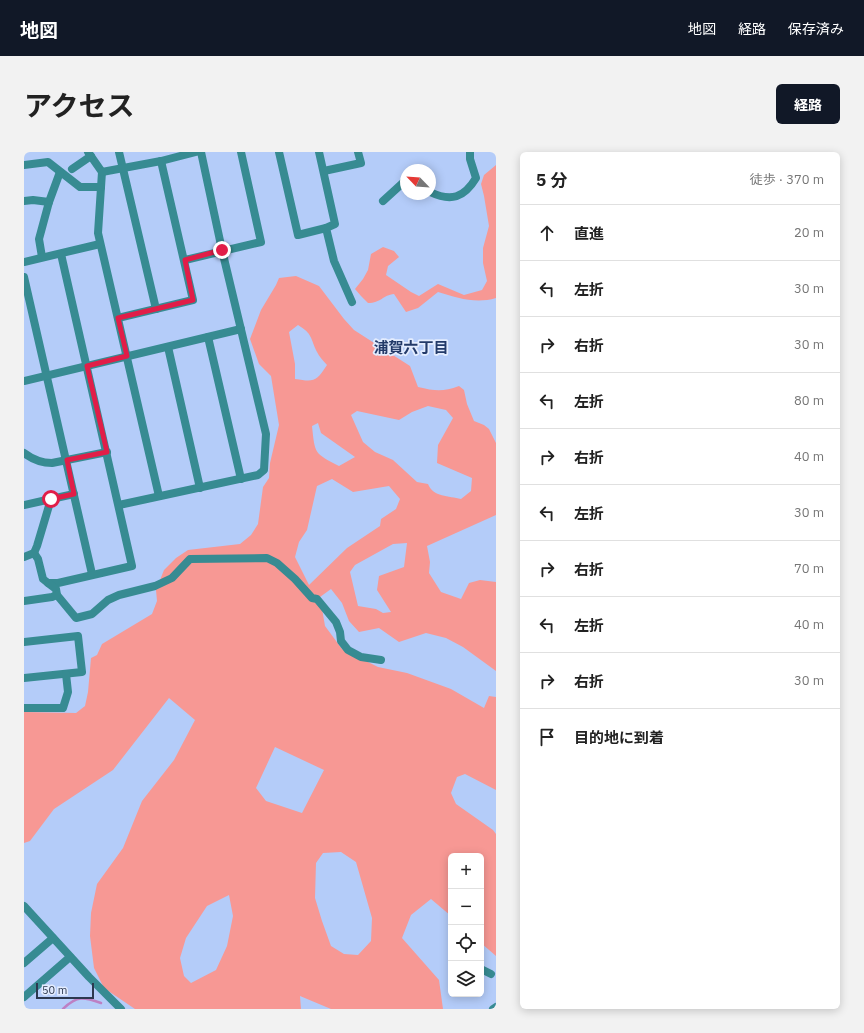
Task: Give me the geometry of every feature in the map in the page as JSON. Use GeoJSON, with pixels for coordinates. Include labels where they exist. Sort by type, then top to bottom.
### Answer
{"type":"FeatureCollection","features":[{"type":"Feature","properties":{"kind":"street"},"geometry":{"type":"LineString","coordinates":[[118,152],[156,309]]}},
{"type":"Feature","properties":{"kind":"street"},"geometry":{"type":"LineString","coordinates":[[102,172],[161,161],[196,152]]}},
{"type":"Feature","properties":{"kind":"street"},"geometry":{"type":"LineString","coordinates":[[118,505],[258,475],[264,470],[266,434],[222,250],[201,152]]}},
{"type":"Feature","properties":{"kind":"street"},"geometry":{"type":"LineString","coordinates":[[185,260],[222,250],[261,242],[241,152]]}},
{"type":"Feature","properties":{"kind":"street"},"geometry":{"type":"LineString","coordinates":[[279,152],[298,235],[326,228],[335,224],[319,152]]}},
{"type":"Feature","properties":{"kind":"street"},"geometry":{"type":"LineString","coordinates":[[324,171],[361,163],[358,152]]}},
{"type":"Feature","properties":{"kind":"street"},"geometry":{"type":"LineString","coordinates":[[436,194],[444,197],[451,197],[462,194],[470,188],[476,178],[470,158],[470,152]]}},
{"type":"Feature","properties":{"kind":"street"},"geometry":{"type":"LineString","coordinates":[[72,169],[89,154],[102,172],[98,233],[159,496]]}},
{"type":"Feature","properties":{"kind":"street"},"geometry":{"type":"LineString","coordinates":[[118,318],[193,300],[161,161]]}},
{"type":"Feature","properties":{"kind":"street"},"geometry":{"type":"LineString","coordinates":[[24,165],[48,162],[80,187],[102,187]]}},
{"type":"Feature","properties":{"kind":"street"},"geometry":{"type":"LineString","coordinates":[[42,257],[39,239],[49,202],[60,172]]}},
{"type":"Feature","properties":{"kind":"street"},"geometry":{"type":"LineString","coordinates":[[383,201],[400,185]]}},
{"type":"Feature","properties":{"kind":"street"},"geometry":{"type":"LineString","coordinates":[[24,201],[33,200],[49,202]]}},
{"type":"Feature","properties":{"kind":"street"},"geometry":{"type":"LineString","coordinates":[[326,228],[334,261],[352,302]]}},
{"type":"Feature","properties":{"kind":"street"},"geometry":{"type":"LineString","coordinates":[[24,262],[100,244]]}},
{"type":"Feature","properties":{"kind":"street"},"geometry":{"type":"LineString","coordinates":[[48,583],[58,583],[132,566],[61,254]]}},
{"type":"Feature","properties":{"kind":"street"},"geometry":{"type":"LineString","coordinates":[[24,277],[92,574]]}},
{"type":"Feature","properties":{"kind":"street"},"geometry":{"type":"LineString","coordinates":[[24,381],[241,329]]}},
{"type":"Feature","properties":{"kind":"street"},"geometry":{"type":"LineString","coordinates":[[208,337],[241,479]]}},
{"type":"Feature","properties":{"kind":"street"},"geometry":{"type":"LineString","coordinates":[[168,347],[200,488]]}},
{"type":"Feature","properties":{"kind":"street"},"geometry":{"type":"LineString","coordinates":[[24,453],[39,462],[46,463],[107,452]]}},
{"type":"Feature","properties":{"kind":"street"},"geometry":{"type":"LineString","coordinates":[[24,505],[74,494]]}},
{"type":"Feature","properties":{"kind":"street"},"geometry":{"type":"LineString","coordinates":[[24,557],[34,553],[51,499]]}},
{"type":"Feature","properties":{"kind":"street"},"geometry":{"type":"LineString","coordinates":[[34,553],[38,559],[42,580],[56,589],[57,595],[76,618],[92,614],[108,600],[119,595],[155,586],[172,578],[190,559],[267,558],[277,563],[296,579],[312,598],[317,599],[336,622],[340,632],[341,641],[348,650],[361,657],[381,660]]}},
{"type":"Feature","properties":{"kind":"street"},"geometry":{"type":"LineString","coordinates":[[24,601],[57,595]]}},
{"type":"Feature","properties":{"kind":"street"},"geometry":{"type":"LineString","coordinates":[[24,642],[78,636],[82,672],[24,678]]}},
{"type":"Feature","properties":{"kind":"street"},"geometry":{"type":"LineString","coordinates":[[24,708],[63,708],[68,692],[66,674]]}},
{"type":"Feature","properties":{"kind":"street"},"geometry":{"type":"LineString","coordinates":[[24,906],[121,1009]]}},
{"type":"Feature","properties":{"kind":"street"},"geometry":{"type":"LineString","coordinates":[[24,962],[53,938]]}},
{"type":"Feature","properties":{"kind":"street"},"geometry":{"type":"LineString","coordinates":[[24,997],[70,956]]}},
{"type":"Feature","properties":{"kind":"street"},"geometry":{"type":"LineString","coordinates":[[484,970],[491,974]]}},
{"type":"Feature","properties":{"kind":"shaded area"},"geometry":{"type":"Polygon","coordinates":[[[496,165],[496,298],[489,300],[474,300],[459,298],[438,292],[418,308],[406,312],[394,294],[376,302],[368,303],[355,289],[368,270],[371,254],[383,247],[394,251],[399,257],[388,266],[386,275],[419,296],[438,284],[464,295],[482,290],[487,281],[483,263],[483,248],[489,226],[481,184],[484,175],[496,165]]]}},
{"type":"Feature","properties":{"kind":"shaded area"},"geometry":{"type":"Polygon","coordinates":[[[296,276],[319,286],[354,330],[410,366],[418,387],[439,390],[459,386],[464,390],[467,404],[474,421],[489,429],[496,443],[496,515],[427,546],[430,562],[429,573],[441,592],[461,599],[469,583],[480,580],[496,582],[496,671],[463,647],[446,638],[426,633],[399,642],[379,628],[359,632],[349,621],[342,603],[331,589],[320,597],[325,626],[342,649],[378,667],[407,673],[451,689],[484,708],[489,696],[496,697],[496,790],[465,774],[457,777],[451,793],[456,804],[493,830],[496,834],[496,956],[484,946],[484,853],[448,853],[448,913],[431,899],[411,915],[402,938],[439,980],[443,1009],[331,1009],[300,996],[301,1009],[135,1009],[104,988],[94,968],[90,936],[91,913],[97,884],[123,848],[142,801],[174,760],[195,720],[169,698],[113,770],[54,809],[30,841],[24,843],[24,712],[76,713],[85,706],[88,692],[91,658],[97,655],[102,644],[152,614],[157,601],[156,590],[164,570],[176,558],[188,550],[240,544],[251,535],[258,524],[263,487],[269,478],[270,463],[279,425],[271,376],[259,364],[250,339],[261,310],[279,278],[296,276]],[[298,325],[289,332],[295,364],[295,379],[314,380],[320,375],[327,365],[318,354],[309,334],[303,328],[298,325]],[[428,406],[412,412],[399,420],[357,411],[351,415],[363,442],[375,452],[393,460],[417,482],[428,484],[437,494],[461,499],[471,491],[472,478],[437,463],[438,445],[453,418],[446,410],[428,406]],[[318,423],[312,426],[315,448],[320,455],[339,466],[355,457],[321,433],[318,423]],[[332,479],[317,486],[307,530],[299,542],[295,557],[309,585],[347,548],[380,526],[381,519],[396,509],[400,499],[389,486],[353,492],[332,479]],[[407,543],[393,544],[355,565],[350,572],[358,606],[376,609],[383,613],[391,612],[377,590],[379,576],[404,567],[407,543]],[[275,747],[256,788],[266,801],[302,813],[324,770],[275,747]],[[341,852],[323,853],[316,863],[315,898],[322,921],[331,946],[344,954],[358,955],[371,941],[372,918],[356,862],[341,852]],[[229,895],[207,906],[186,938],[180,958],[184,976],[191,983],[216,970],[227,946],[233,916],[229,895]]]}},
{"type":"Feature","properties":{"kind":"waterway"},"geometry":{"type":"LineString","coordinates":[[63,1009],[72,1001],[81,998],[90,999],[101,1003]]}},
{"type":"Feature","properties":{"kind":"district","name":"浦賀六丁目"},"geometry":{"type":"Point","coordinates":[411,347]}},
{"type":"Feature","properties":{"kind":"route"},"geometry":{"type":"LineString","coordinates":[[51,499],[74,494],[67,460],[107,452],[87,366],[127,356],[118,318],[193,300],[185,260],[222,250]]}}]}
